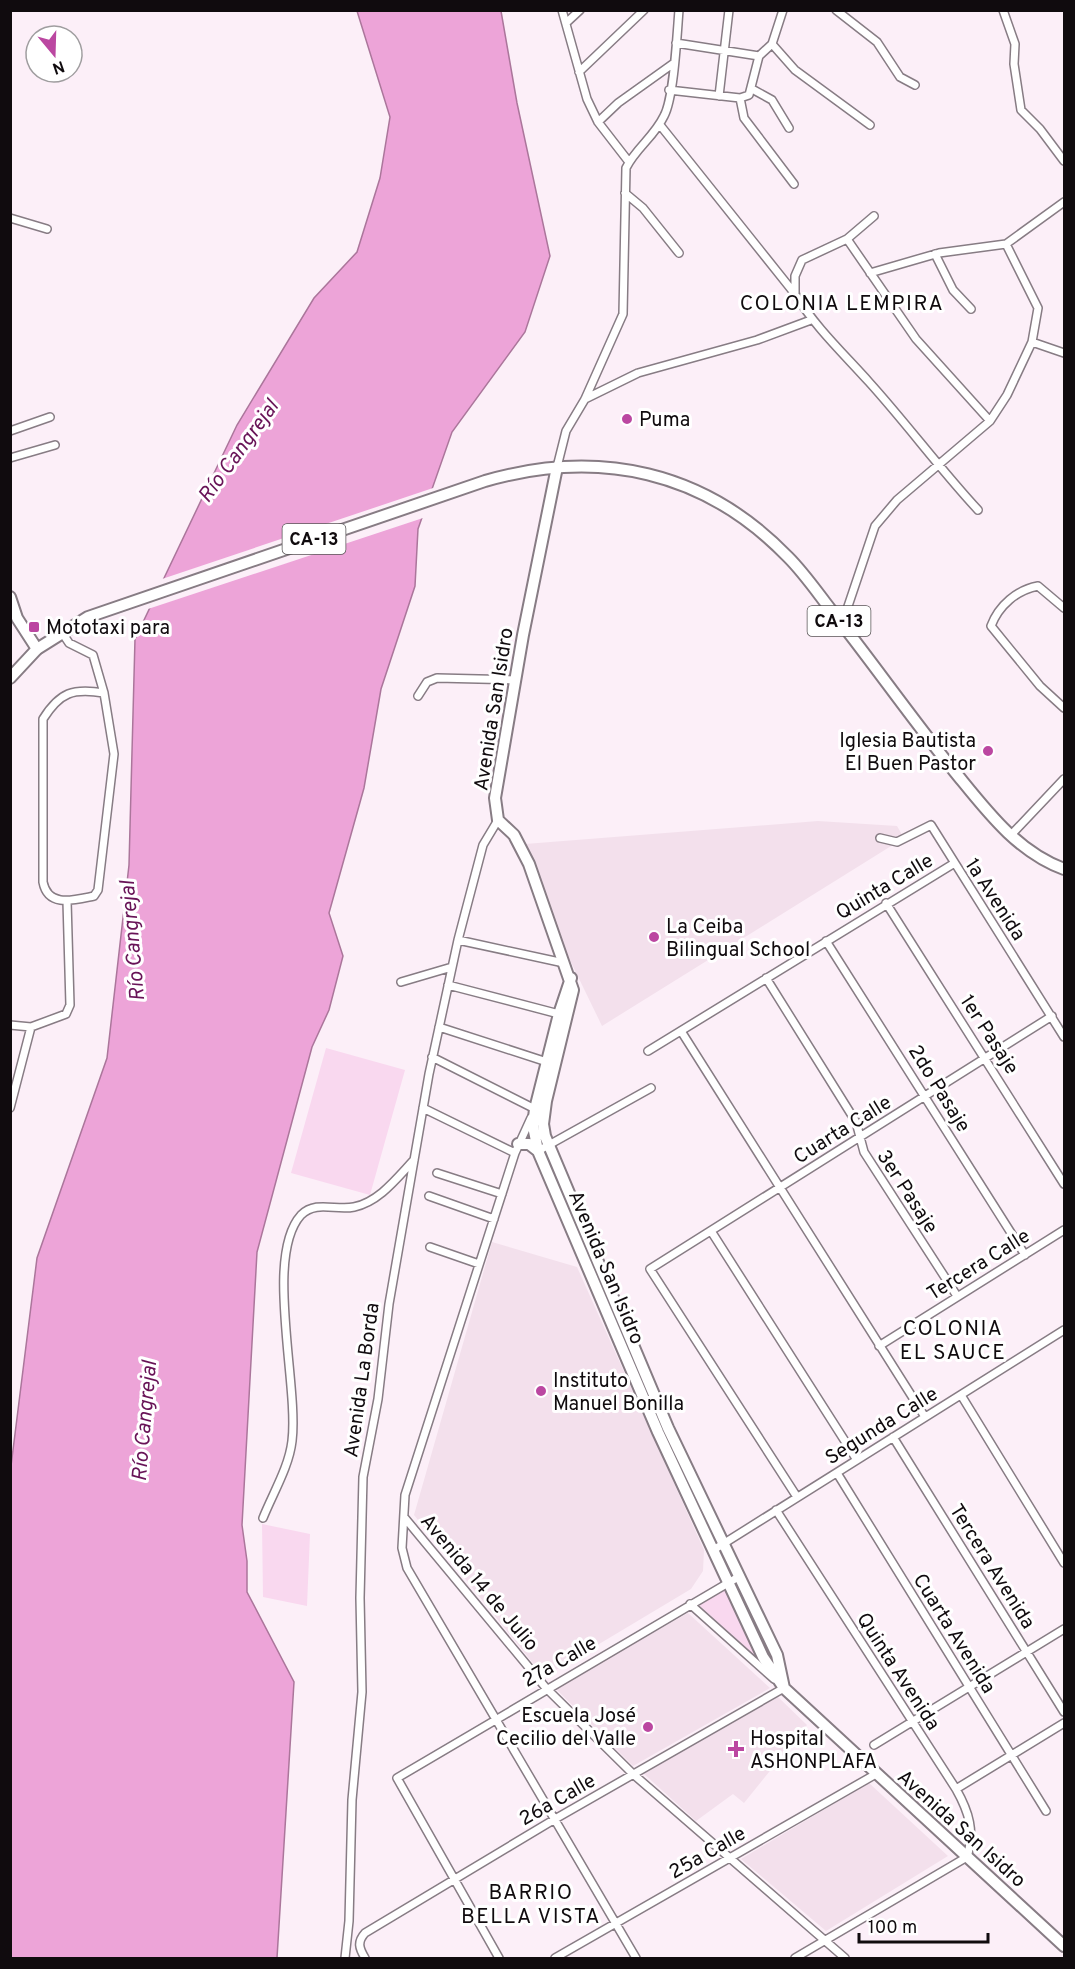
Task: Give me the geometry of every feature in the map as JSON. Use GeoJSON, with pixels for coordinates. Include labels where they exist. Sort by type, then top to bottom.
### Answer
{"type":"FeatureCollection","features":[{"type":"Feature","properties":{"kind":"street"},"geometry":{"type":"LineString","coordinates":[[562,10],[579,72],[598,122],[629,162]]}},
{"type":"Feature","properties":{"kind":"street"},"geometry":{"type":"LineString","coordinates":[[566,23],[580,10]]}},
{"type":"Feature","properties":{"kind":"street"},"geometry":{"type":"LineString","coordinates":[[579,72],[644,10]]}},
{"type":"Feature","properties":{"kind":"street"},"geometry":{"type":"LineString","coordinates":[[557,467],[566,431],[585,399],[623,314],[625,178],[629,162],[637,149],[660,125],[666,113],[679,10]]}},
{"type":"Feature","properties":{"kind":"street"},"geometry":{"type":"LineString","coordinates":[[719,96],[729,10]]}},
{"type":"Feature","properties":{"kind":"street"},"geometry":{"type":"LineString","coordinates":[[669,90],[740,98],[749,95],[759,56],[772,45],[783,10]]}},
{"type":"Feature","properties":{"kind":"street"},"geometry":{"type":"LineString","coordinates":[[836,10],[877,42],[900,77],[915,85]]}},
{"type":"Feature","properties":{"kind":"street"},"geometry":{"type":"LineString","coordinates":[[1003,10],[1015,44],[1015,74],[1021,110],[1040,129],[1065,161]]}},
{"type":"Feature","properties":{"kind":"street"},"geometry":{"type":"LineString","coordinates":[[676,43],[759,56]]}},
{"type":"Feature","properties":{"kind":"street"},"geometry":{"type":"LineString","coordinates":[[772,45],[795,70],[870,125]]}},
{"type":"Feature","properties":{"kind":"street"},"geometry":{"type":"LineString","coordinates":[[598,122],[618,103],[674,63]]}},
{"type":"Feature","properties":{"kind":"street"},"geometry":{"type":"LineString","coordinates":[[752,89],[772,100],[789,128]]}},
{"type":"Feature","properties":{"kind":"street"},"geometry":{"type":"LineString","coordinates":[[740,98],[744,118],[794,184]]}},
{"type":"Feature","properties":{"kind":"street"},"geometry":{"type":"LineString","coordinates":[[660,125],[795,294],[811,320],[870,383],[937,466],[978,510]]}},
{"type":"Feature","properties":{"kind":"street"},"geometry":{"type":"LineString","coordinates":[[625,193],[643,208],[679,254]]}},
{"type":"Feature","properties":{"kind":"street"},"geometry":{"type":"LineString","coordinates":[[870,273],[935,254],[985,244],[1006,244],[1065,202]]}},
{"type":"Feature","properties":{"kind":"street"},"geometry":{"type":"LineString","coordinates":[[795,294],[795,276],[802,260],[847,239],[874,216]]}},
{"type":"Feature","properties":{"kind":"street"},"geometry":{"type":"LineString","coordinates":[[10,218],[47,229]]}},
{"type":"Feature","properties":{"kind":"street"},"geometry":{"type":"LineString","coordinates":[[847,239],[916,339],[990,421]]}},
{"type":"Feature","properties":{"kind":"street"},"geometry":{"type":"LineString","coordinates":[[842,624],[875,526],[897,500],[990,421],[1007,395],[1032,342],[1038,308],[1006,244]]}},
{"type":"Feature","properties":{"kind":"street"},"geometry":{"type":"LineString","coordinates":[[935,254],[953,290],[971,309]]}},
{"type":"Feature","properties":{"kind":"street"},"geometry":{"type":"LineString","coordinates":[[585,399],[638,373],[757,340],[811,320]]}},
{"type":"Feature","properties":{"kind":"street"},"geometry":{"type":"LineString","coordinates":[[1032,342],[1065,353]]}},
{"type":"Feature","properties":{"kind":"street"},"geometry":{"type":"LineString","coordinates":[[10,431],[50,417]]}},
{"type":"Feature","properties":{"kind":"street"},"geometry":{"type":"LineString","coordinates":[[10,458],[55,445]]}},
{"type":"Feature","properties":{"kind":"street","name":"CA-13"},"geometry":{"type":"LineString","coordinates":[[10,678],[37,649],[61,631],[88,617],[143,596],[485,481],[524,470],[557,467],[596,465],[636,471],[674,481],[710,498],[742,516],[776,545],[842,624],[925,735],[1011,835],[1035,856],[1065,869]]}},
{"type":"Feature","properties":{"kind":"street","name":"Avenida San Isidro"},"geometry":{"type":"LineString","coordinates":[[540,1110],[547,1062],[571,1005],[573,990],[571,978],[521,848],[514,835],[498,820],[495,798],[515,680],[557,467]]}},
{"type":"Feature","properties":{"kind":"street"},"geometry":{"type":"LineString","coordinates":[[1065,608],[1038,586],[1021,590],[995,615],[992,626],[1040,686],[1065,708]]}},
{"type":"Feature","properties":{"kind":"street"},"geometry":{"type":"LineString","coordinates":[[10,597],[17,618],[37,649]]}},
{"type":"Feature","properties":{"kind":"street"},"geometry":{"type":"LineString","coordinates":[[61,631],[69,644],[93,655],[104,693],[114,754],[98,890],[94,896],[67,901],[50,898],[45,893],[43,882],[43,719],[54,701],[80,689],[104,693]]}},
{"type":"Feature","properties":{"kind":"street"},"geometry":{"type":"LineString","coordinates":[[418,696],[427,682],[437,678],[515,680]]}},
{"type":"Feature","properties":{"kind":"street"},"geometry":{"type":"LineString","coordinates":[[1011,835],[1065,779]]}},
{"type":"Feature","properties":{"kind":"street","name":"Avenida La Borda"},"geometry":{"type":"LineString","coordinates":[[345,1959],[350,1921],[352,1800],[362,1692],[360,1598],[363,1477],[378,1399],[389,1304],[432,1057],[458,940],[483,845],[498,820]]}},
{"type":"Feature","properties":{"kind":"street","name":"1a Avenida"},"geometry":{"type":"LineString","coordinates":[[880,838],[897,842],[931,825],[953,864],[1065,1037]]}},
{"type":"Feature","properties":{"kind":"street","name":"Quinta Calle"},"geometry":{"type":"LineString","coordinates":[[648,1051],[953,864]]}},
{"type":"Feature","properties":{"kind":"street"},"geometry":{"type":"LineString","coordinates":[[10,1025],[31,1028],[58,1020],[66,1014],[70,1005],[67,901]]}},
{"type":"Feature","properties":{"kind":"street","name":"1er Pasaje"},"geometry":{"type":"LineString","coordinates":[[886,903],[1065,1184]]}},
{"type":"Feature","properties":{"kind":"street"},"geometry":{"type":"LineString","coordinates":[[458,940],[564,963]]}},
{"type":"Feature","properties":{"kind":"street","name":"2do Pasaje"},"geometry":{"type":"LineString","coordinates":[[826,941],[1025,1254]]}},
{"type":"Feature","properties":{"kind":"street"},"geometry":{"type":"LineString","coordinates":[[401,982],[452,967]]}},
{"type":"Feature","properties":{"kind":"street","name":"Avenida San Isidro"},"geometry":{"type":"LineString","coordinates":[[571,978],[559,1014],[558,1037],[540,1110],[533,1126],[658,1432],[735,1579],[763,1657],[784,1688]]}},
{"type":"Feature","properties":{"kind":"street","name":"3er Pasaje"},"geometry":{"type":"LineString","coordinates":[[766,978],[856,1122],[864,1152],[957,1296]]}},
{"type":"Feature","properties":{"kind":"street"},"geometry":{"type":"LineString","coordinates":[[448,984],[559,1014]]}},
{"type":"Feature","properties":{"kind":"street","name":"Cuarta Calle"},"geometry":{"type":"LineString","coordinates":[[797,1497],[650,1269],[1052,1017]]}},
{"type":"Feature","properties":{"kind":"street"},"geometry":{"type":"LineString","coordinates":[[439,1027],[547,1062]]}},
{"type":"Feature","properties":{"kind":"street"},"geometry":{"type":"LineString","coordinates":[[10,1108],[31,1028]]}},
{"type":"Feature","properties":{"kind":"street"},"geometry":{"type":"LineString","coordinates":[[681,1031],[925,1417]]}},
{"type":"Feature","properties":{"kind":"street"},"geometry":{"type":"LineString","coordinates":[[432,1057],[540,1110]]}},
{"type":"Feature","properties":{"kind":"street"},"geometry":{"type":"LineString","coordinates":[[423,1108],[517,1149],[529,1144],[543,1149],[651,1088]]}},
{"type":"Feature","properties":{"kind":"street","name":"Avenida 14 de Julio"},"geometry":{"type":"LineString","coordinates":[[540,1110],[517,1149],[405,1495],[404,1517],[546,1688],[633,1774],[845,1959]]}},
{"type":"Feature","properties":{"kind":"street"},"geometry":{"type":"LineString","coordinates":[[263,1518],[285,1467],[292,1442],[293,1411],[284,1271],[289,1238],[301,1216],[312,1208],[352,1208],[371,1201],[390,1186],[414,1160]]}},
{"type":"Feature","properties":{"kind":"street"},"geometry":{"type":"LineString","coordinates":[[437,1173],[502,1194]]}},
{"type":"Feature","properties":{"kind":"street"},"geometry":{"type":"LineString","coordinates":[[429,1196],[494,1219]]}},
{"type":"Feature","properties":{"kind":"street","name":"Tercera Calle"},"geometry":{"type":"LineString","coordinates":[[879,1346],[1065,1230]]}},
{"type":"Feature","properties":{"kind":"street"},"geometry":{"type":"LineString","coordinates":[[711,1231],[857,1460]]}},
{"type":"Feature","properties":{"kind":"street"},"geometry":{"type":"LineString","coordinates":[[430,1247],[479,1264]]}},
{"type":"Feature","properties":{"kind":"street","name":"Segunda Calle"},"geometry":{"type":"LineString","coordinates":[[719,1546],[1065,1330]]}},
{"type":"Feature","properties":{"kind":"street"},"geometry":{"type":"LineString","coordinates":[[961,1395],[1065,1563]]}},
{"type":"Feature","properties":{"kind":"street","name":"Tercera Avenida"},"geometry":{"type":"LineString","coordinates":[[893,1437],[1065,1712]]}},
{"type":"Feature","properties":{"kind":"street","name":"Cuarta Avenida"},"geometry":{"type":"LineString","coordinates":[[837,1473],[1046,1811]]}},
{"type":"Feature","properties":{"kind":"street","name":"Quinta Avenida"},"geometry":{"type":"LineString","coordinates":[[776,1510],[956,1789],[967,1809],[970,1822],[972,1843],[967,1857]]}},
{"type":"Feature","properties":{"kind":"street"},"geometry":{"type":"LineString","coordinates":[[404,1517],[402,1548],[407,1568],[636,1959]]}},
{"type":"Feature","properties":{"kind":"street","name":"27a Calle"},"geometry":{"type":"LineString","coordinates":[[454,1878],[397,1778],[546,1688],[735,1579]]}},
{"type":"Feature","properties":{"kind":"street","name":"Avenida San Isidro"},"geometry":{"type":"LineString","coordinates":[[690,1604],[1065,1946]]}},
{"type":"Feature","properties":{"kind":"street"},"geometry":{"type":"LineString","coordinates":[[874,1745],[1065,1629]]}},
{"type":"Feature","properties":{"kind":"street","name":"26a Calle"},"geometry":{"type":"LineString","coordinates":[[365,1959],[359,1949],[360,1939],[365,1933],[454,1878],[784,1688]]}},
{"type":"Feature","properties":{"kind":"street"},"geometry":{"type":"LineString","coordinates":[[956,1789],[1065,1723]]}},
{"type":"Feature","properties":{"kind":"street","name":"25a Calle"},"geometry":{"type":"LineString","coordinates":[[555,1959],[876,1774]]}},
{"type":"Feature","properties":{"kind":"street"},"geometry":{"type":"LineString","coordinates":[[795,1959],[967,1857]]}},
{"type":"Feature","properties":{"kind":"street"},"geometry":{"type":"LineString","coordinates":[[454,1878],[499,1959]]}},
{"type":"Feature","properties":{"kind":"shaded area","name":"La Ceiba Bilingual School"},"geometry":{"type":"Polygon","coordinates":[[[818,821],[897,826],[904,838],[602,1026],[567,954],[525,844],[818,821]]]}},
{"type":"Feature","properties":{"kind":"shaded area"},"geometry":{"type":"Polygon","coordinates":[[[326,1048],[405,1070],[370,1195],[291,1173],[326,1048]]]}},
{"type":"Feature","properties":{"kind":"shaded area","name":"Instituto Manuel Bonilla"},"geometry":{"type":"Polygon","coordinates":[[[492,1242],[577,1267],[704,1550],[703,1571],[691,1589],[544,1677],[414,1515],[492,1242]]]}},
{"type":"Feature","properties":{"kind":"shaded area"},"geometry":{"type":"Polygon","coordinates":[[[262,1524],[310,1534],[307,1606],[263,1597],[262,1524]]]}},
{"type":"Feature","properties":{"kind":"shaded area"},"geometry":{"type":"Polygon","coordinates":[[[727,1589],[762,1662],[699,1605],[727,1589]]]}},
{"type":"Feature","properties":{"kind":"shaded area","name":"Escuela José Cecilio del Valle"},"geometry":{"type":"Polygon","coordinates":[[[688,1613],[770,1688],[633,1766],[555,1688],[688,1613]]]}},
{"type":"Feature","properties":{"kind":"shaded area","name":"Hospital ASHONPLAFA"},"geometry":{"type":"Polygon","coordinates":[[[777,1696],[807,1725],[744,1803],[733,1794],[696,1821],[643,1773],[777,1696]]]}},
{"type":"Feature","properties":{"kind":"shaded area"},"geometry":{"type":"Polygon","coordinates":[[[869,1783],[948,1856],[826,1931],[741,1859],[869,1783]]]}},
{"type":"Feature","properties":{"kind":"water","name":"Río Cangrejal"},"geometry":{"type":"Polygon","coordinates":[[[357,11],[501,11],[517,103],[550,256],[525,332],[452,432],[418,529],[415,586],[381,689],[364,788],[329,913],[343,956],[329,1010],[312,1047],[257,1252],[242,1525],[247,1561],[247,1592],[294,1682],[277,1958],[11,1958],[11,1466],[37,1258],[107,1058],[129,865],[135,639],[237,425],[314,298],[357,252],[380,178],[390,117],[357,11]]]}},
{"type":"Feature","properties":{"kind":"pier"},"geometry":{"type":"Polygon","coordinates":[[[436,487],[426,517],[148,609],[162,579],[436,487]]]}},
{"type":"Feature","properties":{"kind":"place","name":"Puma"},"geometry":{"type":"Point","coordinates":[627,419]}},
{"type":"Feature","properties":{"kind":"place","name":"Mototaxi para"},"geometry":{"type":"Point","coordinates":[34,627]}},
{"type":"Feature","properties":{"kind":"place","name":"Iglesia Bautista El Buen Pastor"},"geometry":{"type":"Point","coordinates":[988,751]}},
{"type":"Feature","properties":{"kind":"place","name":"La Ceiba Bilingual School"},"geometry":{"type":"Point","coordinates":[654,937]}},
{"type":"Feature","properties":{"kind":"place","name":"Instituto Manuel Bonilla"},"geometry":{"type":"Point","coordinates":[541,1391]}},
{"type":"Feature","properties":{"kind":"place","name":"Escuela José Cecilio del Valle"},"geometry":{"type":"Point","coordinates":[648,1727]}},
{"type":"Feature","properties":{"kind":"place","name":"Hospital ASHONPLAFA"},"geometry":{"type":"Point","coordinates":[736,1749]}},
{"type":"Feature","properties":{"kind":"district","name":"COLONIA LEMPIRA"},"geometry":{"type":"Point","coordinates":[842,303]}},
{"type":"Feature","properties":{"kind":"district","name":"COLONIA EL SAUCE"},"geometry":{"type":"Point","coordinates":[953,1340]}},
{"type":"Feature","properties":{"kind":"district","name":"BARRIO BELLA VISTA"},"geometry":{"type":"Point","coordinates":[531,1904]}}]}
